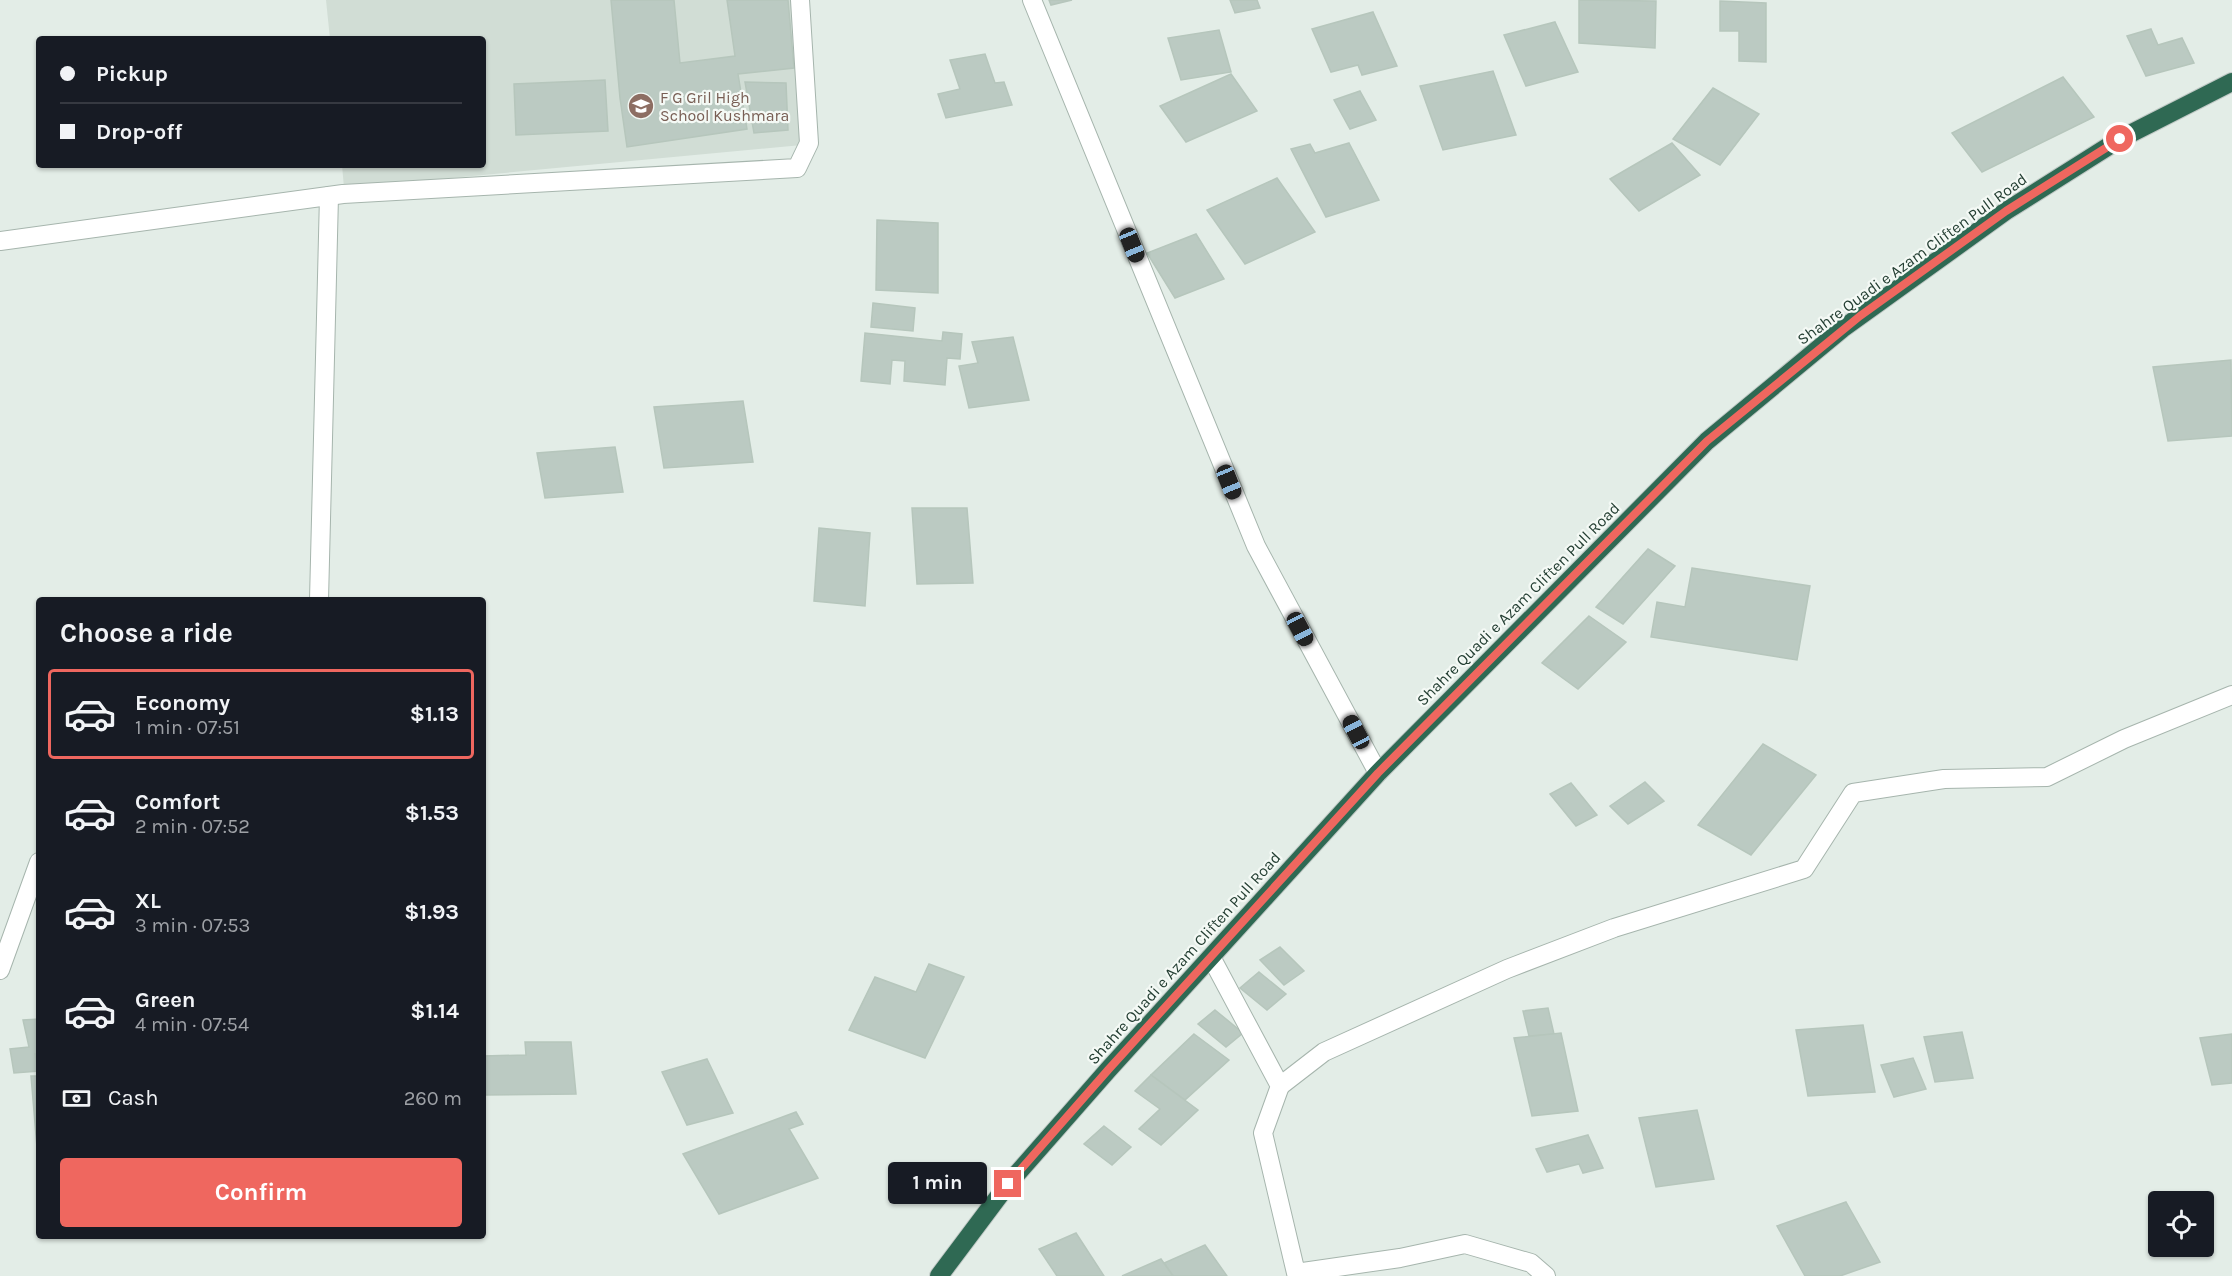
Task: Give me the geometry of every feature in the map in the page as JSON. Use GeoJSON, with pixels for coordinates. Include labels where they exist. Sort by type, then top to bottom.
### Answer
{"type":"FeatureCollection","features":[{"type":"Feature","properties":{"kind":"highway","name":"Shahre Quadi e Azam Cliften Pull Road"},"geometry":{"type":"LineString","coordinates":[[939,1276],[1008,1184],[1378,773],[1707,441],[1833,337],[2006,211],[2120,139],[2232,82]]}},
{"type":"Feature","properties":{"kind":"street"},"geometry":{"type":"LineString","coordinates":[[0,241],[329,196],[797,168],[809,143],[800,0]]}},
{"type":"Feature","properties":{"kind":"street"},"geometry":{"type":"LineString","coordinates":[[1032,0],[1256,546],[1378,773]]}},
{"type":"Feature","properties":{"kind":"street"},"geometry":{"type":"LineString","coordinates":[[320,597],[329,196]]}},
{"type":"Feature","properties":{"kind":"street"},"geometry":{"type":"LineString","coordinates":[[1546,1276],[1531,1263],[1465,1244],[1400,1258],[1296,1273],[1263,1133],[1280,1086],[1324,1052],[1506,969],[1614,928],[1804,869],[1854,793],[1944,779],[2047,777],[2124,739],[2232,695]]}},
{"type":"Feature","properties":{"kind":"street"},"geometry":{"type":"LineString","coordinates":[[0,970],[36,870]]}},
{"type":"Feature","properties":{"kind":"street"},"geometry":{"type":"LineString","coordinates":[[1211,957],[1280,1086]]}},
{"type":"Feature","properties":{"kind":"shaded area","name":"F G Gril High School Kushmara"},"geometry":{"type":"Polygon","coordinates":[[[326,0],[791,0],[802,145],[344,188],[342,168],[486,168],[486,36],[330,36],[326,0]]]}},
{"type":"Feature","properties":{"kind":"building"},"geometry":{"type":"Polygon","coordinates":[[[611,0],[674,0],[680,63],[735,56],[727,0],[788,0],[794,68],[738,74],[747,129],[627,147],[611,0]]]}},
{"type":"Feature","properties":{"kind":"building"},"geometry":{"type":"Polygon","coordinates":[[[1049,0],[1072,0],[1051,5],[1049,0]]]}},
{"type":"Feature","properties":{"kind":"building"},"geometry":{"type":"Polygon","coordinates":[[[1230,0],[1257,0],[1260,8],[1235,13],[1230,0]]]}},
{"type":"Feature","properties":{"kind":"building"},"geometry":{"type":"Polygon","coordinates":[[[1579,0],[1656,1],[1655,48],[1579,43],[1579,0]]]}},
{"type":"Feature","properties":{"kind":"building"},"geometry":{"type":"Polygon","coordinates":[[[1720,1],[1766,3],[1766,62],[1739,61],[1739,31],[1720,31],[1720,1]]]}},
{"type":"Feature","properties":{"kind":"building"},"geometry":{"type":"Polygon","coordinates":[[[1373,12],[1397,66],[1362,75],[1358,65],[1331,72],[1312,29],[1373,12]]]}},
{"type":"Feature","properties":{"kind":"building"},"geometry":{"type":"Polygon","coordinates":[[[1555,22],[1578,72],[1526,86],[1504,35],[1555,22]]]}},
{"type":"Feature","properties":{"kind":"building"},"geometry":{"type":"Polygon","coordinates":[[[2151,29],[2158,45],[2182,38],[2194,63],[2146,76],[2127,36],[2151,29]]]}},
{"type":"Feature","properties":{"kind":"building"},"geometry":{"type":"Polygon","coordinates":[[[1219,30],[1231,72],[1181,80],[1168,38],[1219,30]]]}},
{"type":"Feature","properties":{"kind":"building"},"geometry":{"type":"Polygon","coordinates":[[[985,54],[995,83],[1004,82],[1012,105],[946,118],[938,94],[960,89],[950,60],[985,54]]]}},
{"type":"Feature","properties":{"kind":"building"},"geometry":{"type":"Polygon","coordinates":[[[1493,71],[1516,135],[1443,150],[1420,86],[1493,71]]]}},
{"type":"Feature","properties":{"kind":"building"},"geometry":{"type":"Polygon","coordinates":[[[1231,74],[1257,111],[1186,142],[1160,106],[1231,74]]]}},
{"type":"Feature","properties":{"kind":"building"},"geometry":{"type":"Polygon","coordinates":[[[2063,77],[2094,117],[1982,172],[1952,133],[2063,77]]]}},
{"type":"Feature","properties":{"kind":"building"},"geometry":{"type":"Polygon","coordinates":[[[605,80],[608,131],[516,135],[514,84],[605,80]]]}},
{"type":"Feature","properties":{"kind":"building"},"geometry":{"type":"Polygon","coordinates":[[[745,82],[786,83],[788,130],[754,133],[745,82]]]}},
{"type":"Feature","properties":{"kind":"building"},"geometry":{"type":"Polygon","coordinates":[[[1713,88],[1759,114],[1720,165],[1673,139],[1713,88]]]}},
{"type":"Feature","properties":{"kind":"building"},"geometry":{"type":"Polygon","coordinates":[[[1360,91],[1376,120],[1350,129],[1334,100],[1360,91]]]}},
{"type":"Feature","properties":{"kind":"building"},"geometry":{"type":"Polygon","coordinates":[[[1349,143],[1379,200],[1326,217],[1291,149],[1310,144],[1315,153],[1349,143]]]}},
{"type":"Feature","properties":{"kind":"building"},"geometry":{"type":"Polygon","coordinates":[[[1672,143],[1700,175],[1639,211],[1610,179],[1672,143]]]}},
{"type":"Feature","properties":{"kind":"building"},"geometry":{"type":"Polygon","coordinates":[[[1277,178],[1315,232],[1245,264],[1207,210],[1277,178]]]}},
{"type":"Feature","properties":{"kind":"building"},"geometry":{"type":"Polygon","coordinates":[[[877,220],[938,223],[938,293],[876,290],[877,220]]]}},
{"type":"Feature","properties":{"kind":"building"},"geometry":{"type":"Polygon","coordinates":[[[1196,234],[1224,279],[1175,298],[1147,253],[1196,234]]]}},
{"type":"Feature","properties":{"kind":"building"},"geometry":{"type":"Polygon","coordinates":[[[873,303],[915,308],[913,331],[871,327],[873,303]]]}},
{"type":"Feature","properties":{"kind":"building"},"geometry":{"type":"Polygon","coordinates":[[[943,332],[962,334],[960,359],[947,358],[945,385],[904,381],[905,361],[892,360],[890,384],[861,381],[865,333],[942,341],[943,332]]]}},
{"type":"Feature","properties":{"kind":"building"},"geometry":{"type":"Polygon","coordinates":[[[1013,337],[1029,400],[969,408],[959,366],[978,363],[972,342],[1013,337]]]}},
{"type":"Feature","properties":{"kind":"building"},"geometry":{"type":"Polygon","coordinates":[[[2231,360],[2232,436],[2168,441],[2153,367],[2231,360]]]}},
{"type":"Feature","properties":{"kind":"building"},"geometry":{"type":"Polygon","coordinates":[[[743,401],[753,462],[664,468],[654,407],[743,401]]]}},
{"type":"Feature","properties":{"kind":"building"},"geometry":{"type":"Polygon","coordinates":[[[615,447],[623,492],[545,498],[537,453],[615,447]]]}},
{"type":"Feature","properties":{"kind":"building"},"geometry":{"type":"Polygon","coordinates":[[[912,508],[967,508],[973,583],[917,584],[912,508]]]}},
{"type":"Feature","properties":{"kind":"building"},"geometry":{"type":"Polygon","coordinates":[[[819,528],[870,533],[865,606],[814,601],[819,528]]]}},
{"type":"Feature","properties":{"kind":"building"},"geometry":{"type":"Polygon","coordinates":[[[1648,549],[1675,566],[1623,624],[1596,607],[1648,549]]]}},
{"type":"Feature","properties":{"kind":"building"},"geometry":{"type":"Polygon","coordinates":[[[1692,568],[1810,586],[1797,660],[1651,637],[1657,602],[1685,607],[1692,568]]]}},
{"type":"Feature","properties":{"kind":"building"},"geometry":{"type":"Polygon","coordinates":[[[1589,616],[1626,642],[1578,689],[1542,663],[1589,616]]]}},
{"type":"Feature","properties":{"kind":"building"},"geometry":{"type":"Polygon","coordinates":[[[1763,744],[1816,775],[1751,855],[1698,825],[1763,744]]]}},
{"type":"Feature","properties":{"kind":"building"},"geometry":{"type":"Polygon","coordinates":[[[1645,782],[1664,801],[1628,824],[1610,806],[1645,782]]]}},
{"type":"Feature","properties":{"kind":"building"},"geometry":{"type":"Polygon","coordinates":[[[1571,783],[1597,815],[1576,826],[1550,794],[1571,783]]]}},
{"type":"Feature","properties":{"kind":"building"},"geometry":{"type":"Polygon","coordinates":[[[1280,947],[1304,971],[1284,985],[1260,960],[1280,947]]]}},
{"type":"Feature","properties":{"kind":"building"},"geometry":{"type":"Polygon","coordinates":[[[929,964],[964,977],[925,1058],[849,1030],[875,977],[916,992],[929,964]]]}},
{"type":"Feature","properties":{"kind":"building"},"geometry":{"type":"Polygon","coordinates":[[[1259,972],[1286,994],[1267,1010],[1240,988],[1259,972]]]}},
{"type":"Feature","properties":{"kind":"building"},"geometry":{"type":"Polygon","coordinates":[[[1548,1008],[1554,1034],[1529,1036],[1523,1011],[1548,1008]]]}},
{"type":"Feature","properties":{"kind":"building"},"geometry":{"type":"Polygon","coordinates":[[[1215,1010],[1243,1033],[1226,1047],[1198,1024],[1215,1010]]]}},
{"type":"Feature","properties":{"kind":"building"},"geometry":{"type":"Polygon","coordinates":[[[36,1019],[36,1071],[14,1073],[10,1049],[29,1047],[23,1020],[36,1019]]]}},
{"type":"Feature","properties":{"kind":"building"},"geometry":{"type":"Polygon","coordinates":[[[1863,1025],[1875,1092],[1808,1096],[1796,1030],[1863,1025]]]}},
{"type":"Feature","properties":{"kind":"building"},"geometry":{"type":"Polygon","coordinates":[[[1962,1032],[1973,1078],[1935,1082],[1924,1037],[1962,1032]]]}},
{"type":"Feature","properties":{"kind":"building"},"geometry":{"type":"Polygon","coordinates":[[[1561,1033],[1578,1111],[1532,1116],[1514,1038],[1561,1033]]]}},
{"type":"Feature","properties":{"kind":"building"},"geometry":{"type":"Polygon","coordinates":[[[1194,1034],[1229,1060],[1185,1100],[1151,1075],[1194,1034]]]}},
{"type":"Feature","properties":{"kind":"building"},"geometry":{"type":"Polygon","coordinates":[[[2232,1034],[2232,1083],[2212,1085],[2200,1038],[2232,1034]]]}},
{"type":"Feature","properties":{"kind":"building"},"geometry":{"type":"Polygon","coordinates":[[[525,1042],[571,1042],[576,1094],[486,1095],[486,1056],[526,1055],[525,1042]]]}},
{"type":"Feature","properties":{"kind":"building"},"geometry":{"type":"Polygon","coordinates":[[[1913,1058],[1926,1089],[1894,1097],[1881,1065],[1913,1058]]]}},
{"type":"Feature","properties":{"kind":"building"},"geometry":{"type":"Polygon","coordinates":[[[707,1059],[733,1113],[687,1125],[662,1072],[707,1059]]]}},
{"type":"Feature","properties":{"kind":"building"},"geometry":{"type":"Polygon","coordinates":[[[1151,1075],[1198,1110],[1161,1145],[1139,1129],[1160,1109],[1135,1091],[1151,1075]]]}},
{"type":"Feature","properties":{"kind":"building"},"geometry":{"type":"Polygon","coordinates":[[[31,1076],[36,1076],[36,1135],[31,1076]]]}},
{"type":"Feature","properties":{"kind":"building"},"geometry":{"type":"Polygon","coordinates":[[[1697,1110],[1714,1179],[1656,1187],[1639,1118],[1697,1110]]]}},
{"type":"Feature","properties":{"kind":"building"},"geometry":{"type":"Polygon","coordinates":[[[796,1112],[803,1124],[789,1129],[818,1178],[719,1214],[683,1154],[796,1112]]]}},
{"type":"Feature","properties":{"kind":"building"},"geometry":{"type":"Polygon","coordinates":[[[1104,1126],[1131,1147],[1112,1165],[1084,1144],[1104,1126]]]}},
{"type":"Feature","properties":{"kind":"building"},"geometry":{"type":"Polygon","coordinates":[[[1588,1135],[1603,1168],[1583,1173],[1579,1164],[1547,1172],[1536,1149],[1588,1135]]]}},
{"type":"Feature","properties":{"kind":"building"},"geometry":{"type":"Polygon","coordinates":[[[1846,1202],[1880,1262],[1840,1276],[1805,1276],[1777,1226],[1846,1202]]]}},
{"type":"Feature","properties":{"kind":"building"},"geometry":{"type":"Polygon","coordinates":[[[1076,1233],[1104,1276],[1057,1276],[1039,1249],[1076,1233]]]}},
{"type":"Feature","properties":{"kind":"building"},"geometry":{"type":"Polygon","coordinates":[[[1205,1245],[1227,1276],[1173,1276],[1164,1263],[1205,1245]]]}},
{"type":"Feature","properties":{"kind":"building"},"geometry":{"type":"Polygon","coordinates":[[[1161,1259],[1173,1276],[1122,1276],[1161,1259]]]}},
{"type":"Feature","properties":{"kind":"place","name":"F G Gril High School Kushmara"},"geometry":{"type":"Point","coordinates":[641,106]}},
{"type":"Feature","properties":{"kind":"route"},"geometry":{"type":"LineString","coordinates":[[1008,1184],[1108,1070],[1378,773],[1707,441],[1842,329],[2006,211],[2120,139]]}}]}
